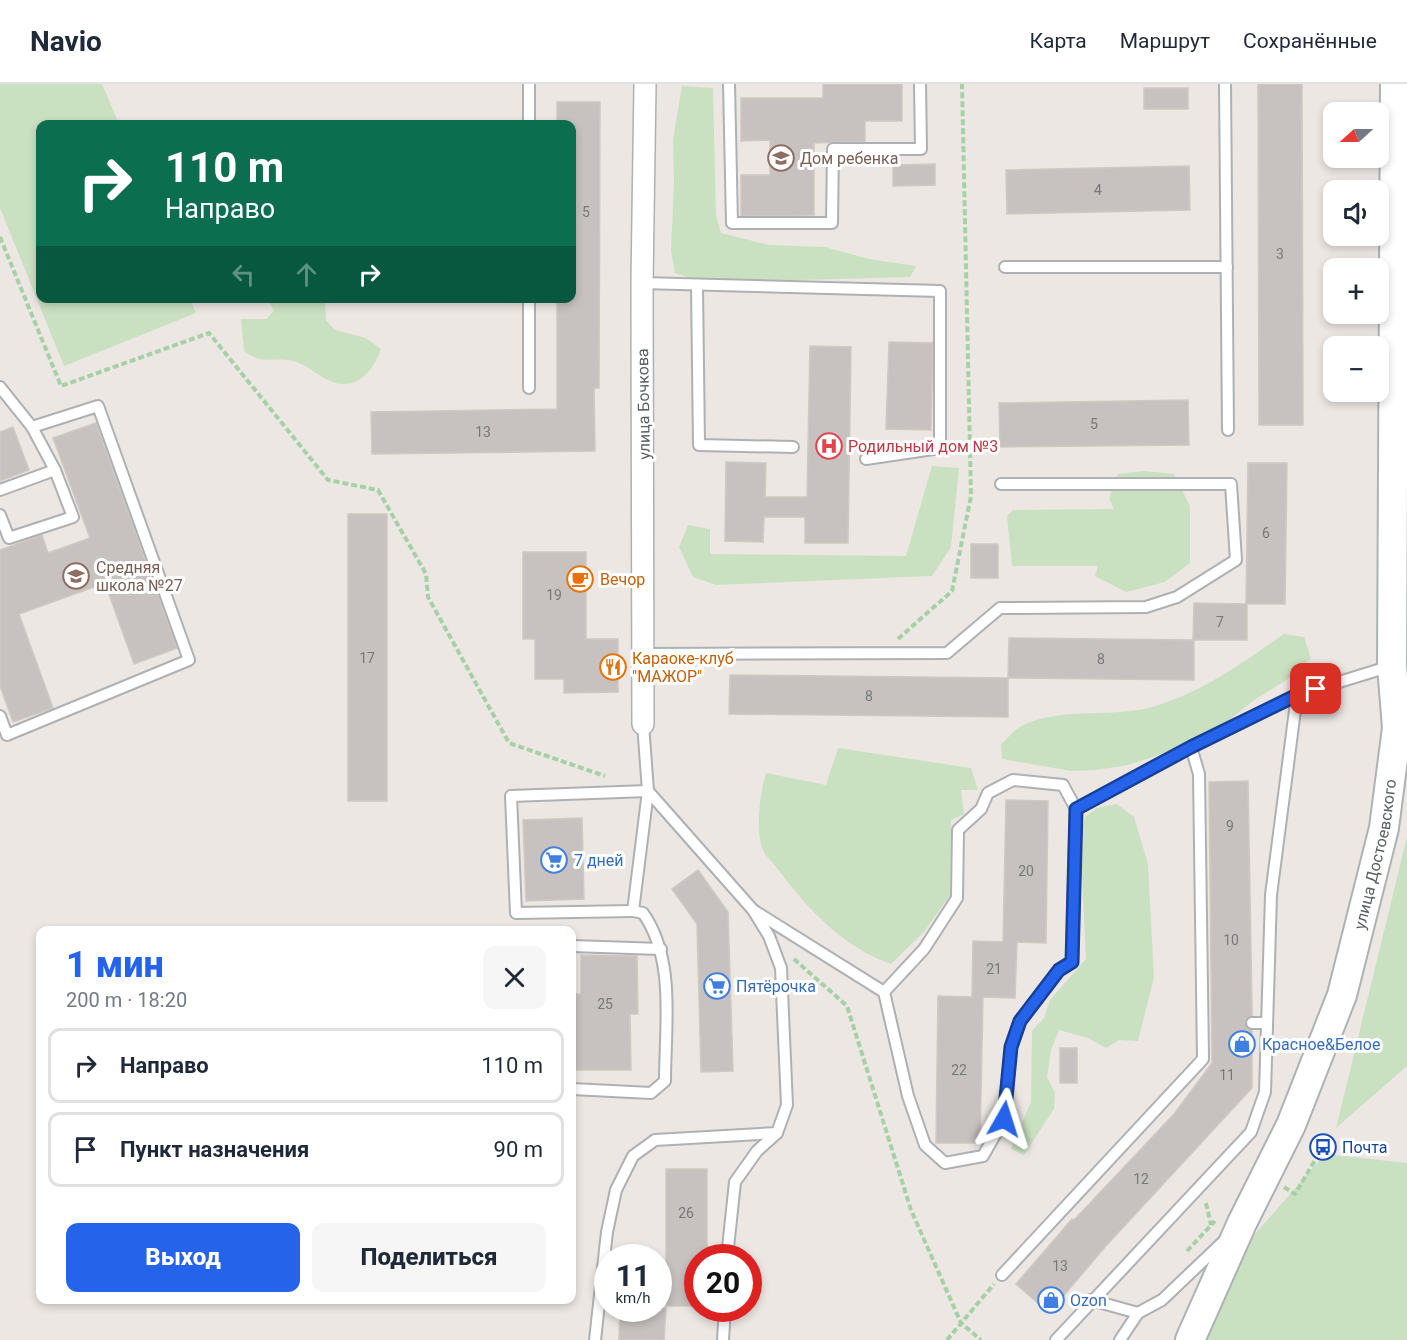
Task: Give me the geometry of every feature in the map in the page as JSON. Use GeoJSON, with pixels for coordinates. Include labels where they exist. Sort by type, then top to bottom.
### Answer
{"type":"FeatureCollection","features":[{"type":"Feature","properties":{"kind":"street","name":"улица Бочкова"},"geometry":{"type":"LineString","coordinates":[[643,724],[642,283],[645,84]]}},
{"type":"Feature","properties":{"kind":"street","name":"улица Достоевского"},"geometry":{"type":"LineString","coordinates":[[1190,1340],[1242,1223],[1292,1125],[1342,995],[1384,828],[1397,729],[1392,666],[1395,84]]}},
{"type":"Feature","properties":{"kind":"lane"},"geometry":{"type":"LineString","coordinates":[[529,84],[529,120]]}},
{"type":"Feature","properties":{"kind":"lane"},"geometry":{"type":"LineString","coordinates":[[729,84],[732,223],[832,223],[833,149],[921,149],[920,84]]}},
{"type":"Feature","properties":{"kind":"lane"},"geometry":{"type":"LineString","coordinates":[[1226,84],[1228,430]]}},
{"type":"Feature","properties":{"kind":"lane"},"geometry":{"type":"LineString","coordinates":[[1005,267],[1227,267]]}},
{"type":"Feature","properties":{"kind":"lane"},"geometry":{"type":"LineString","coordinates":[[642,283],[940,291],[940,448],[866,459]]}},
{"type":"Feature","properties":{"kind":"lane"},"geometry":{"type":"LineString","coordinates":[[697,286],[699,446],[793,447]]}},
{"type":"Feature","properties":{"kind":"lane"},"geometry":{"type":"LineString","coordinates":[[529,303],[529,388]]}},
{"type":"Feature","properties":{"kind":"lane"},"geometry":{"type":"LineString","coordinates":[[0,387],[32,427],[56,470],[73,518],[9,538],[0,515]]}},
{"type":"Feature","properties":{"kind":"lane"},"geometry":{"type":"LineString","coordinates":[[0,716],[7,735],[189,660],[98,406],[32,427]]}},
{"type":"Feature","properties":{"kind":"lane"},"geometry":{"type":"LineString","coordinates":[[0,490],[56,470]]}},
{"type":"Feature","properties":{"kind":"lane"},"geometry":{"type":"LineString","coordinates":[[643,654],[947,653],[1000,608],[1146,607],[1177,597],[1236,560],[1232,484],[1001,484]]}},
{"type":"Feature","properties":{"kind":"lane"},"geometry":{"type":"LineString","coordinates":[[1076,809],[1191,747],[1297,695],[1392,666]]}},
{"type":"Feature","properties":{"kind":"lane"},"geometry":{"type":"LineString","coordinates":[[1056,1340],[1091,1300],[1251,1132],[1265,1092],[1271,895],[1297,695]]}},
{"type":"Feature","properties":{"kind":"lane"},"geometry":{"type":"LineString","coordinates":[[633,911],[648,791],[643,724]]}},
{"type":"Feature","properties":{"kind":"lane"},"geometry":{"type":"LineString","coordinates":[[1002,1275],[1203,1059],[1208,1024],[1199,774],[1191,747]]}},
{"type":"Feature","properties":{"kind":"lane"},"geometry":{"type":"LineString","coordinates":[[753,910],[884,992],[908,1096],[925,1145],[945,1164],[983,1156],[1004,1119],[1011,1047],[1020,1021],[1059,970],[1072,962],[1076,809],[1063,785],[1012,780],[987,793],[981,809],[958,830],[957,898],[924,949],[884,992]]}},
{"type":"Feature","properties":{"kind":"lane"},"geometry":{"type":"LineString","coordinates":[[648,791],[753,910],[769,936],[781,968],[787,1105],[777,1133],[758,1151],[735,1182],[728,1244]]}},
{"type":"Feature","properties":{"kind":"lane"},"geometry":{"type":"LineString","coordinates":[[576,1089],[651,1093],[665,1081],[665,978],[661,949],[643,913],[633,911],[516,914],[512,796],[648,791]]}},
{"type":"Feature","properties":{"kind":"lane"},"geometry":{"type":"LineString","coordinates":[[576,946],[661,949]]}},
{"type":"Feature","properties":{"kind":"lane"},"geometry":{"type":"LineString","coordinates":[[1252,1023],[1267,1023]]}},
{"type":"Feature","properties":{"kind":"lane"},"geometry":{"type":"LineString","coordinates":[[595,1340],[607,1232],[616,1190],[633,1156],[655,1140],[777,1133]]}},
{"type":"Feature","properties":{"kind":"lane"},"geometry":{"type":"LineString","coordinates":[[1120,1340],[1138,1313],[1162,1300],[1242,1223]]}},
{"type":"Feature","properties":{"kind":"lane"},"geometry":{"type":"LineString","coordinates":[[1091,1300],[1138,1313]]}},
{"type":"Feature","properties":{"kind":"lane"},"geometry":{"type":"LineString","coordinates":[[723,1340],[724,1322]]}},
{"type":"Feature","properties":{"kind":"path"},"geometry":{"type":"LineString","coordinates":[[881,653],[952,591],[971,496],[962,84]]}},
{"type":"Feature","properties":{"kind":"path"},"geometry":{"type":"LineString","coordinates":[[0,237],[61,386],[209,333],[328,480],[378,490],[426,574],[428,597],[509,743],[648,791]]}},
{"type":"Feature","properties":{"kind":"path"},"geometry":{"type":"LineString","coordinates":[[769,936],[847,1006],[911,1210],[961,1323],[981,1340]]}},
{"type":"Feature","properties":{"kind":"path"},"geometry":{"type":"LineString","coordinates":[[947,1340],[1002,1275]]}},
{"type":"Feature","properties":{"kind":"green space"},"geometry":{"type":"Polygon","coordinates":[[[0,84],[102,84],[117,120],[36,120],[36,297],[0,208],[0,84]]]}},
{"type":"Feature","properties":{"kind":"green space"},"geometry":{"type":"Polygon","coordinates":[[[682,86],[713,88],[716,215],[721,233],[769,245],[825,247],[869,259],[916,266],[910,277],[762,281],[690,278],[675,273],[671,251],[673,140],[682,86]]]}},
{"type":"Feature","properties":{"kind":"green space"},"geometry":{"type":"Polygon","coordinates":[[[38,303],[192,303],[196,313],[64,366],[38,303]]]}},
{"type":"Feature","properties":{"kind":"green space"},"geometry":{"type":"Polygon","coordinates":[[[270,303],[325,303],[326,320],[335,330],[366,338],[381,349],[378,357],[369,372],[356,382],[339,384],[325,379],[298,363],[251,356],[244,351],[241,319],[266,319],[274,311],[270,303]]]}},
{"type":"Feature","properties":{"kind":"green space"},"geometry":{"type":"Polygon","coordinates":[[[932,466],[959,468],[951,547],[932,576],[716,585],[693,577],[679,547],[688,525],[710,529],[710,554],[906,556],[932,466]]]}},
{"type":"Feature","properties":{"kind":"green space"},"geometry":{"type":"Polygon","coordinates":[[[1144,471],[1174,474],[1190,506],[1190,563],[1165,582],[1126,592],[1095,576],[1098,566],[1012,566],[1007,516],[1013,510],[1114,509],[1109,498],[1118,474],[1144,471]]]}},
{"type":"Feature","properties":{"kind":"green space"},"geometry":{"type":"Polygon","coordinates":[[[1284,634],[1304,637],[1311,658],[1294,675],[1253,701],[1203,741],[1128,765],[1096,770],[1071,771],[1002,759],[1001,744],[1018,728],[1033,721],[1065,715],[1132,711],[1167,702],[1202,687],[1284,634]]]}},
{"type":"Feature","properties":{"kind":"green space"},"geometry":{"type":"Polygon","coordinates":[[[838,748],[971,768],[978,790],[961,790],[964,814],[951,820],[950,895],[924,932],[891,964],[858,948],[829,927],[803,901],[766,855],[761,842],[759,812],[766,773],[826,785],[838,748]]]}},
{"type":"Feature","properties":{"kind":"green space"},"geometry":{"type":"Polygon","coordinates":[[[1117,804],[1134,817],[1148,864],[1154,978],[1138,1041],[1119,1040],[1106,1048],[1088,1038],[1059,1030],[1051,1050],[1047,1077],[1055,1093],[1054,1109],[1024,1155],[1011,1149],[1031,1102],[1032,1031],[1044,1018],[1050,1000],[1086,959],[1080,838],[1085,817],[1097,808],[1117,804]]]}},
{"type":"Feature","properties":{"kind":"green space"},"geometry":{"type":"Polygon","coordinates":[[[1407,837],[1407,1066],[1336,1128],[1407,837]]]}},
{"type":"Feature","properties":{"kind":"green space"},"geometry":{"type":"Polygon","coordinates":[[[1325,1154],[1407,1163],[1407,1340],[1206,1340],[1249,1241],[1325,1154]]]}},
{"type":"Feature","properties":{"kind":"building","name":"Дом ребенка"},"geometry":{"type":"Polygon","coordinates":[[[823,84],[902,84],[902,121],[865,121],[865,141],[814,143],[814,215],[741,216],[741,175],[770,175],[770,140],[741,141],[741,98],[823,98],[823,84]]]}},
{"type":"Feature","properties":{"kind":"building"},"geometry":{"type":"Polygon","coordinates":[[[1258,84],[1302,84],[1303,425],[1259,425],[1258,84]]]}},
{"type":"Feature","properties":{"kind":"building"},"geometry":{"type":"Polygon","coordinates":[[[1144,88],[1188,88],[1188,109],[1144,109],[1144,88]]]}},
{"type":"Feature","properties":{"kind":"building"},"geometry":{"type":"Polygon","coordinates":[[[557,102],[600,102],[599,388],[594,388],[595,451],[372,454],[371,412],[557,409],[557,303],[576,303],[576,120],[557,120],[557,102]]]}},
{"type":"Feature","properties":{"kind":"building"},"geometry":{"type":"Polygon","coordinates":[[[935,164],[935,185],[893,186],[893,165],[935,164]]]}},
{"type":"Feature","properties":{"kind":"building"},"geometry":{"type":"Polygon","coordinates":[[[1189,166],[1190,210],[1007,214],[1006,170],[1189,166]]]}},
{"type":"Feature","properties":{"kind":"building"},"geometry":{"type":"Polygon","coordinates":[[[889,342],[933,343],[931,430],[886,429],[889,342]]]}},
{"type":"Feature","properties":{"kind":"building","name":"Родильный дом №3"},"geometry":{"type":"Polygon","coordinates":[[[810,346],[851,347],[848,543],[805,543],[805,517],[764,517],[763,542],[725,541],[726,462],[766,463],[765,497],[807,497],[810,346]]]}},
{"type":"Feature","properties":{"kind":"building"},"geometry":{"type":"Polygon","coordinates":[[[1188,400],[1189,445],[1000,447],[999,403],[1188,400]]]}},
{"type":"Feature","properties":{"kind":"building","name":"Средняя школа №27"},"geometry":{"type":"Polygon","coordinates":[[[96,423],[177,648],[134,664],[105,583],[19,614],[53,708],[13,722],[0,686],[0,550],[42,535],[48,553],[90,538],[53,438],[96,423]]]}},
{"type":"Feature","properties":{"kind":"building"},"geometry":{"type":"Polygon","coordinates":[[[13,427],[29,470],[0,481],[0,432],[13,427]]]}},
{"type":"Feature","properties":{"kind":"building"},"geometry":{"type":"Polygon","coordinates":[[[1248,463],[1287,463],[1285,604],[1247,604],[1247,640],[1193,640],[1194,603],[1246,604],[1248,463]]]}},
{"type":"Feature","properties":{"kind":"building"},"geometry":{"type":"Polygon","coordinates":[[[348,514],[387,514],[387,801],[348,801],[348,514]]]}},
{"type":"Feature","properties":{"kind":"building"},"geometry":{"type":"Polygon","coordinates":[[[971,544],[998,544],[998,578],[971,578],[971,544]]]}},
{"type":"Feature","properties":{"kind":"building"},"geometry":{"type":"Polygon","coordinates":[[[523,552],[586,552],[586,639],[618,639],[618,692],[564,693],[564,679],[535,679],[535,639],[523,639],[523,552]]]}},
{"type":"Feature","properties":{"kind":"building"},"geometry":{"type":"Polygon","coordinates":[[[1009,638],[1194,640],[1194,680],[1008,678],[1009,638]]]}},
{"type":"Feature","properties":{"kind":"building"},"geometry":{"type":"Polygon","coordinates":[[[730,675],[1008,678],[1008,717],[729,714],[730,675]]]}},
{"type":"Feature","properties":{"kind":"building"},"geometry":{"type":"Polygon","coordinates":[[[1248,781],[1252,1016],[1246,1019],[1245,1024],[1252,1030],[1252,1088],[1105,1247],[1049,1313],[1016,1284],[1072,1219],[1074,1220],[1174,1114],[1212,1063],[1209,782],[1248,781]]]}},
{"type":"Feature","properties":{"kind":"building"},"geometry":{"type":"Polygon","coordinates":[[[1006,800],[1048,801],[1046,943],[1017,942],[1015,998],[983,997],[980,1143],[936,1143],[938,996],[972,997],[973,941],[1003,942],[1006,800]]]}},
{"type":"Feature","properties":{"kind":"building","name":"7 дней"},"geometry":{"type":"Polygon","coordinates":[[[582,818],[584,899],[526,901],[523,820],[582,818]]]}},
{"type":"Feature","properties":{"kind":"building"},"geometry":{"type":"Polygon","coordinates":[[[698,870],[728,912],[733,1071],[701,1072],[697,924],[672,889],[698,870]]]}},
{"type":"Feature","properties":{"kind":"building"},"geometry":{"type":"Polygon","coordinates":[[[581,955],[637,956],[638,1014],[630,1014],[631,1070],[576,1070],[576,994],[581,994],[581,955]]]}},
{"type":"Feature","properties":{"kind":"building"},"geometry":{"type":"Polygon","coordinates":[[[1060,1048],[1077,1048],[1077,1083],[1060,1083],[1060,1048]]]}},
{"type":"Feature","properties":{"kind":"building"},"geometry":{"type":"Polygon","coordinates":[[[666,1169],[707,1169],[707,1244],[684,1244],[684,1306],[672,1306],[672,1244],[666,1244],[666,1169]]]}},
{"type":"Feature","properties":{"kind":"building"},"geometry":{"type":"Polygon","coordinates":[[[620,1322],[665,1322],[664,1340],[619,1340],[620,1322]]]}},
{"type":"Feature","properties":{"kind":"place","name":"Дом ребенка"},"geometry":{"type":"Point","coordinates":[781,158]}},
{"type":"Feature","properties":{"kind":"place","name":"Родильный дом №3"},"geometry":{"type":"Point","coordinates":[829,446]}},
{"type":"Feature","properties":{"kind":"place","name":"Средняя школа №27"},"geometry":{"type":"Point","coordinates":[76,576]}},
{"type":"Feature","properties":{"kind":"place","name":"Вечор"},"geometry":{"type":"Point","coordinates":[580,579]}},
{"type":"Feature","properties":{"kind":"place","name":"Караоке-клуб \"МАЖОР\""},"geometry":{"type":"Point","coordinates":[613,667]}},
{"type":"Feature","properties":{"kind":"place","name":"7 дней"},"geometry":{"type":"Point","coordinates":[554,860]}},
{"type":"Feature","properties":{"kind":"place","name":"Пятёрочка"},"geometry":{"type":"Point","coordinates":[717,986]}},
{"type":"Feature","properties":{"kind":"place","name":"Красное&Белое"},"geometry":{"type":"Point","coordinates":[1242,1044]}},
{"type":"Feature","properties":{"kind":"place","name":"Почта"},"geometry":{"type":"Point","coordinates":[1323,1147]}},
{"type":"Feature","properties":{"kind":"place","name":"Ozon"},"geometry":{"type":"Point","coordinates":[1051,1300]}},
{"type":"Feature","properties":{"kind":"route"},"geometry":{"type":"LineString","coordinates":[[1004,1119],[1011,1047],[1020,1021],[1041,997],[1059,970],[1072,962],[1076,809],[1191,747],[1297,695],[1316,689]]}}]}
